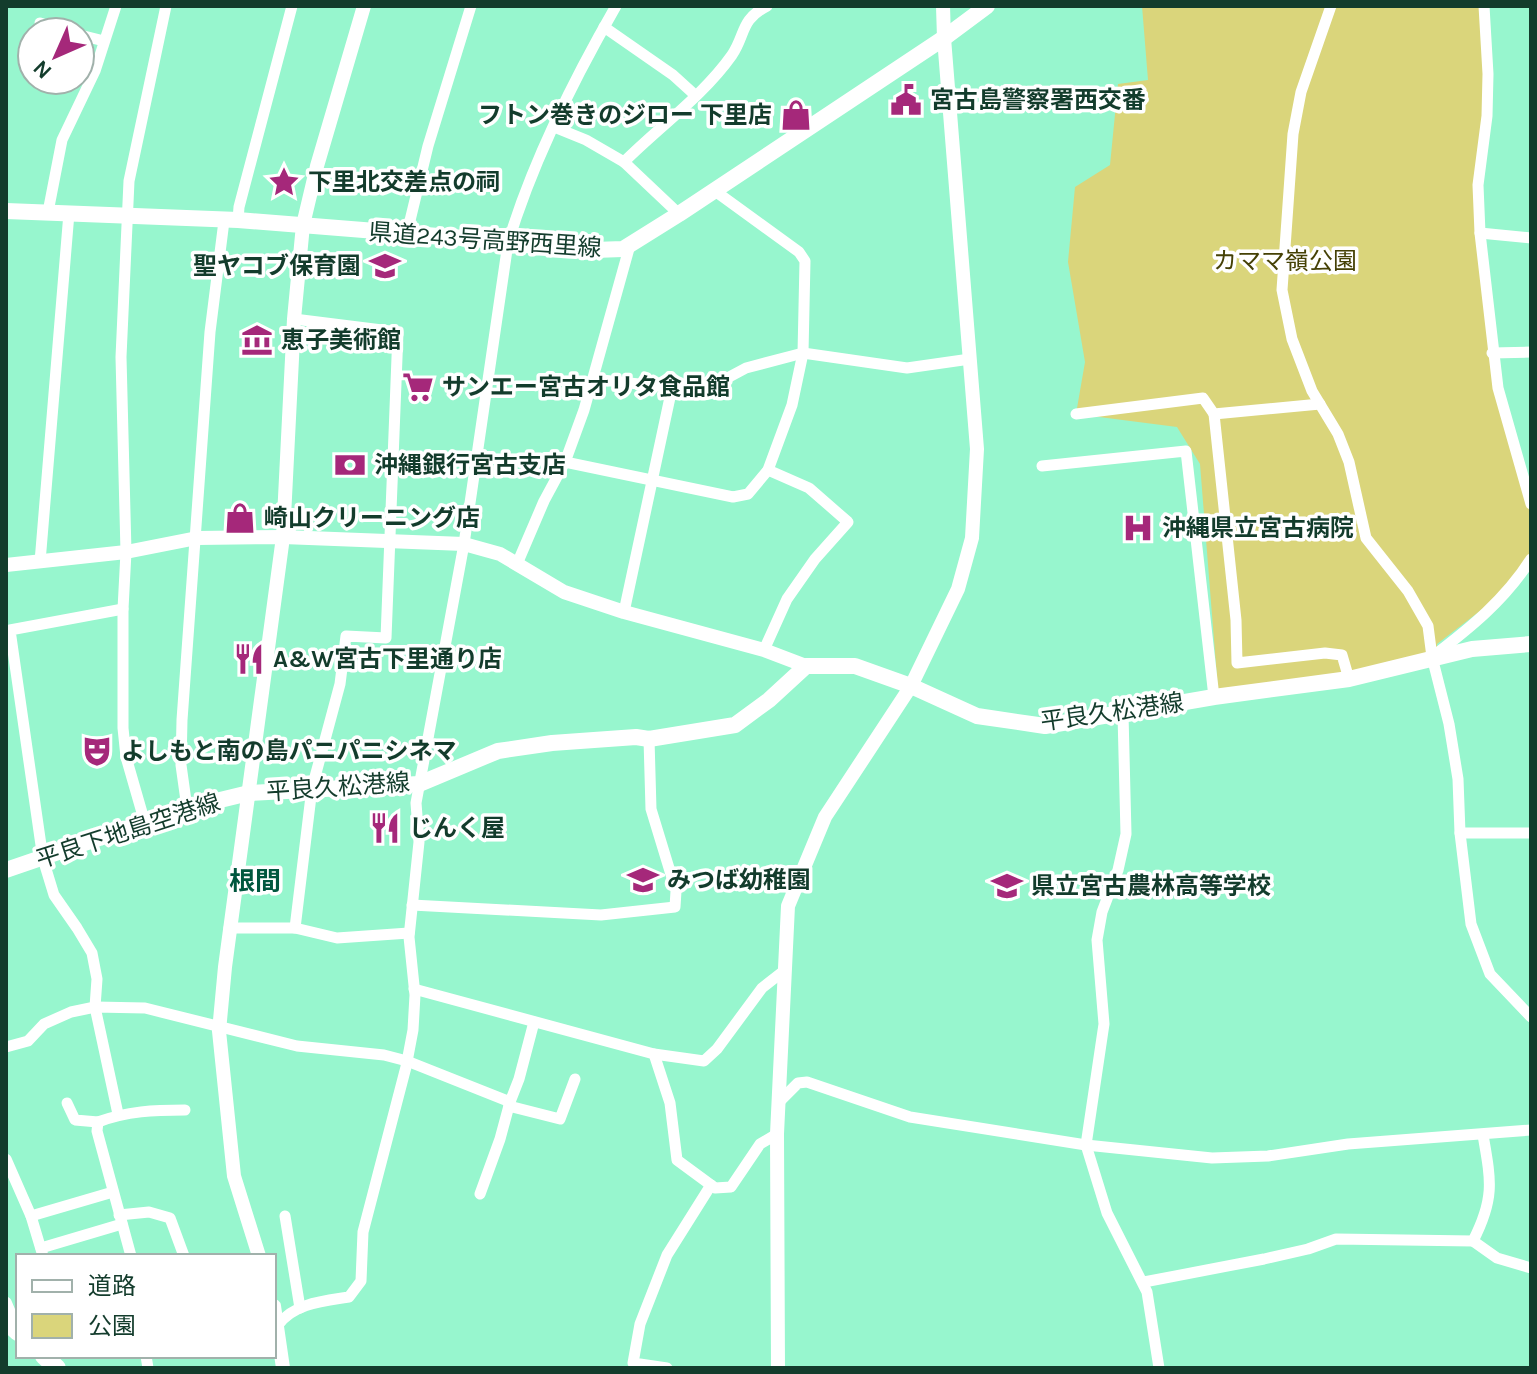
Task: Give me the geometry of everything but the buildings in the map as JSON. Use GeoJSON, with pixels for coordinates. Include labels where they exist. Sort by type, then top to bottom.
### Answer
{"type":"FeatureCollection","features":[{"type":"Feature","properties":{"kind":"main road","name":"県道243号高野西里線"},"geometry":{"type":"LineString","coordinates":[[6,211],[231,220],[594,250],[623,249],[715,191],[987,6]]}},
{"type":"Feature","properties":{"kind":"main road","name":"平良久松港線"},"geometry":{"type":"LineString","coordinates":[[249,793],[419,784],[498,751],[552,743],[636,737],[649,739],[735,725],[769,700],[806,666],[855,666],[911,686],[977,716],[1045,726],[1214,697],[1349,679],[1472,649],[1531,644]]}},
{"type":"Feature","properties":{"kind":"main road","name":"平良下地島空港線"},"geometry":{"type":"LineString","coordinates":[[6,870],[187,808],[249,793]]}},
{"type":"Feature","properties":{"kind":"street"},"geometry":{"type":"LineString","coordinates":[[48,212],[62,140],[95,71],[116,6]]}},
{"type":"Feature","properties":{"kind":"street"},"geometry":{"type":"LineString","coordinates":[[145,823],[126,757],[123,609],[126,552],[121,357],[133,151],[166,6]]}},
{"type":"Feature","properties":{"kind":"street"},"geometry":{"type":"LineString","coordinates":[[187,808],[181,765],[182,720],[210,332],[231,220],[242,195],[292,6]]}},
{"type":"Feature","properties":{"kind":"street"},"geometry":{"type":"LineString","coordinates":[[258,1254],[234,1176],[220,1027],[229,928],[283,537],[294,319],[303,225],[364,6]]}},
{"type":"Feature","properties":{"kind":"street"},"geometry":{"type":"LineString","coordinates":[[407,233],[424,160],[471,6]]}},
{"type":"Feature","properties":{"kind":"street"},"geometry":{"type":"LineString","coordinates":[[278,1325],[285,1315],[300,1308],[349,1297],[361,1281],[367,1211],[413,1030],[414,989],[409,933],[419,842],[416,803],[464,544],[508,243],[521,198],[616,6]]}},
{"type":"Feature","properties":{"kind":"street"},"geometry":{"type":"LineString","coordinates":[[624,162],[716,75],[733,53],[745,23],[767,6]]}},
{"type":"Feature","properties":{"kind":"street"},"geometry":{"type":"LineString","coordinates":[[778,1368],[777,1134],[788,906],[825,817],[911,686],[958,589],[972,538],[977,449],[943,6]]}},
{"type":"Feature","properties":{"kind":"street"},"geometry":{"type":"LineString","coordinates":[[1331,6],[1301,92],[1293,134],[1282,290],[1292,339],[1312,391],[1338,434],[1349,462],[1366,538],[1408,591],[1428,626],[1458,779],[1460,833],[1471,924],[1490,974],[1531,1017]]}},
{"type":"Feature","properties":{"kind":"street"},"geometry":{"type":"LineString","coordinates":[[1484,6],[1488,74],[1487,116],[1478,185],[1480,233],[1498,388],[1531,504]]}},
{"type":"Feature","properties":{"kind":"street"},"geometry":{"type":"LineString","coordinates":[[604,27],[673,75],[695,95]]}},
{"type":"Feature","properties":{"kind":"street"},"geometry":{"type":"LineString","coordinates":[[96,39],[104,41]]}},
{"type":"Feature","properties":{"kind":"street"},"geometry":{"type":"LineString","coordinates":[[554,127],[586,140],[624,162],[679,214]]}},
{"type":"Feature","properties":{"kind":"street"},"geometry":{"type":"LineString","coordinates":[[565,462],[741,497],[748,494],[768,470],[792,405],[803,353],[805,261],[799,252],[715,191]]}},
{"type":"Feature","properties":{"kind":"street"},"geometry":{"type":"LineString","coordinates":[[40,562],[69,213]]}},
{"type":"Feature","properties":{"kind":"street"},"geometry":{"type":"LineString","coordinates":[[1480,233],[1531,238]]}},
{"type":"Feature","properties":{"kind":"street"},"geometry":{"type":"LineString","coordinates":[[517,564],[565,462],[593,379],[630,244]]}},
{"type":"Feature","properties":{"kind":"street"},"geometry":{"type":"LineString","coordinates":[[294,319],[398,332],[386,638],[346,636],[340,684],[312,788],[295,928]]}},
{"type":"Feature","properties":{"kind":"street"},"geometry":{"type":"LineString","coordinates":[[1492,353],[1531,352]]}},
{"type":"Feature","properties":{"kind":"street"},"geometry":{"type":"LineString","coordinates":[[593,379],[703,391],[746,368],[803,353],[907,368],[970,359]]}},
{"type":"Feature","properties":{"kind":"street"},"geometry":{"type":"LineString","coordinates":[[624,612],[655,480],[672,388]]}},
{"type":"Feature","properties":{"kind":"street"},"geometry":{"type":"LineString","coordinates":[[1076,414],[1203,398],[1214,414],[1236,620],[1237,663],[1342,655],[1349,679]]}},
{"type":"Feature","properties":{"kind":"street"},"geometry":{"type":"LineString","coordinates":[[1214,414],[1320,404]]}},
{"type":"Feature","properties":{"kind":"street"},"geometry":{"type":"LineString","coordinates":[[1042,466],[1186,451],[1214,697]]}},
{"type":"Feature","properties":{"kind":"street"},"geometry":{"type":"LineString","coordinates":[[764,650],[787,599],[815,559],[848,522],[809,488],[768,470]]}},
{"type":"Feature","properties":{"kind":"street"},"geometry":{"type":"LineString","coordinates":[[6,565],[126,552],[197,538],[283,537],[464,544],[500,554],[564,592],[624,612],[764,650],[806,666]]}},
{"type":"Feature","properties":{"kind":"street"},"geometry":{"type":"LineString","coordinates":[[1432,657],[1485,616],[1518,581],[1531,559]]}},
{"type":"Feature","properties":{"kind":"street"},"geometry":{"type":"LineString","coordinates":[[118,1114],[95,1007],[97,979],[92,953],[54,895],[43,859],[10,630],[123,609]]}},
{"type":"Feature","properties":{"kind":"street"},"geometry":{"type":"LineString","coordinates":[[1123,714],[1126,834],[1118,870],[1102,912],[1097,940],[1104,1024],[1086,1145],[1107,1213],[1144,1282],[1159,1368]]}},
{"type":"Feature","properties":{"kind":"street"},"geometry":{"type":"LineString","coordinates":[[412,905],[601,915],[675,907],[676,891],[651,809],[649,739]]}},
{"type":"Feature","properties":{"kind":"street"},"geometry":{"type":"LineString","coordinates":[[1460,833],[1531,833]]}},
{"type":"Feature","properties":{"kind":"street"},"geometry":{"type":"LineString","coordinates":[[229,928],[295,928],[337,938],[409,933]]}},
{"type":"Feature","properties":{"kind":"street"},"geometry":{"type":"LineString","coordinates":[[414,989],[654,1054],[704,1061],[717,1049],[762,988],[785,970]]}},
{"type":"Feature","properties":{"kind":"street"},"geometry":{"type":"LineString","coordinates":[[6,1047],[28,1041],[44,1024],[71,1012],[95,1007],[145,1008],[297,1046],[384,1055],[407,1061],[509,1104],[560,1119],[575,1079]]}},
{"type":"Feature","properties":{"kind":"street"},"geometry":{"type":"LineString","coordinates":[[480,1194],[519,1079],[534,1022]]}},
{"type":"Feature","properties":{"kind":"street"},"geometry":{"type":"LineString","coordinates":[[654,1054],[670,1103],[677,1160],[715,1188],[731,1187],[760,1144],[777,1134]]}},
{"type":"Feature","properties":{"kind":"street"},"geometry":{"type":"LineString","coordinates":[[779,1102],[798,1083],[807,1082],[910,1117],[1086,1145],[1212,1158],[1268,1156],[1348,1144],[1531,1130]]}},
{"type":"Feature","properties":{"kind":"street"},"geometry":{"type":"LineString","coordinates":[[67,1103],[75,1120],[98,1122],[118,1114],[185,1110]]}},
{"type":"Feature","properties":{"kind":"street"},"geometry":{"type":"LineString","coordinates":[[98,1122],[97,1131],[130,1254]]}},
{"type":"Feature","properties":{"kind":"street"},"geometry":{"type":"LineString","coordinates":[[1473,1241],[1490,1202],[1490,1171],[1483,1135]]}},
{"type":"Feature","properties":{"kind":"street"},"geometry":{"type":"LineString","coordinates":[[6,1159],[31,1216],[42,1252],[149,1212],[170,1218],[183,1254]]}},
{"type":"Feature","properties":{"kind":"street"},"geometry":{"type":"LineString","coordinates":[[667,1368],[633,1363],[640,1324],[667,1255],[711,1185]]}},
{"type":"Feature","properties":{"kind":"street"},"geometry":{"type":"LineString","coordinates":[[31,1216],[113,1192]]}},
{"type":"Feature","properties":{"kind":"street"},"geometry":{"type":"LineString","coordinates":[[285,1216],[300,1308]]}},
{"type":"Feature","properties":{"kind":"street"},"geometry":{"type":"LineString","coordinates":[[1144,1282],[1293,1252],[1336,1239],[1473,1241],[1497,1258],[1531,1268]]}},
{"type":"Feature","properties":{"kind":"street"},"geometry":{"type":"LineString","coordinates":[[6,1302],[16,1326]]}},
{"type":"Feature","properties":{"kind":"street"},"geometry":{"type":"LineString","coordinates":[[276,1316],[283,1368]]}},
{"type":"Feature","properties":{"kind":"green space","name":"カママ嶺公園"},"geometry":{"type":"Polygon","coordinates":[[[1142,6],[1484,6],[1486,128],[1480,233],[1492,353],[1531,508],[1531,555],[1515,584],[1437,644],[1438,656],[1349,679],[1218,690],[1200,464],[1177,427],[1076,414],[1085,362],[1068,262],[1075,187],[1110,165],[1118,84],[1148,80],[1142,6]]]}},
{"type":"Feature","properties":{"kind":"place","name":"宮古島警察署西交番"},"geometry":{"type":"Point","coordinates":[906,100]}},
{"type":"Feature","properties":{"kind":"place","name":"フトン巻きのジロー 下里店"},"geometry":{"type":"Point","coordinates":[796,115]}},
{"type":"Feature","properties":{"kind":"place","name":"下里北交差点の祠"},"geometry":{"type":"Point","coordinates":[284,182]}},
{"type":"Feature","properties":{"kind":"place","name":"聖ヤコブ保育園"},"geometry":{"type":"Point","coordinates":[385,266]}},
{"type":"Feature","properties":{"kind":"place","name":"恵子美術館"},"geometry":{"type":"Point","coordinates":[257,340]}},
{"type":"Feature","properties":{"kind":"place","name":"サンエー宮古オリタ食品館"},"geometry":{"type":"Point","coordinates":[418,387]}},
{"type":"Feature","properties":{"kind":"place","name":"沖縄銀行宮古支店"},"geometry":{"type":"Point","coordinates":[350,465]}},
{"type":"Feature","properties":{"kind":"place","name":"崎山クリーニング店"},"geometry":{"type":"Point","coordinates":[240,518]}},
{"type":"Feature","properties":{"kind":"place","name":"沖縄県立宮古病院"},"geometry":{"type":"Point","coordinates":[1138,528]}},
{"type":"Feature","properties":{"kind":"place","name":"A&W宮古下里通り店"},"geometry":{"type":"Point","coordinates":[249,659]}},
{"type":"Feature","properties":{"kind":"place","name":"よしもと南の島パニパニシネマ"},"geometry":{"type":"Point","coordinates":[97,751]}},
{"type":"Feature","properties":{"kind":"place","name":"じんく屋"},"geometry":{"type":"Point","coordinates":[385,828]}},
{"type":"Feature","properties":{"kind":"place","name":"みつば幼稚園"},"geometry":{"type":"Point","coordinates":[643,880]}},
{"type":"Feature","properties":{"kind":"place","name":"県立宮古農林高等学校"},"geometry":{"type":"Point","coordinates":[1007,886]}},
{"type":"Feature","properties":{"kind":"district","name":"根間"},"geometry":{"type":"Point","coordinates":[255,881]}}]}
